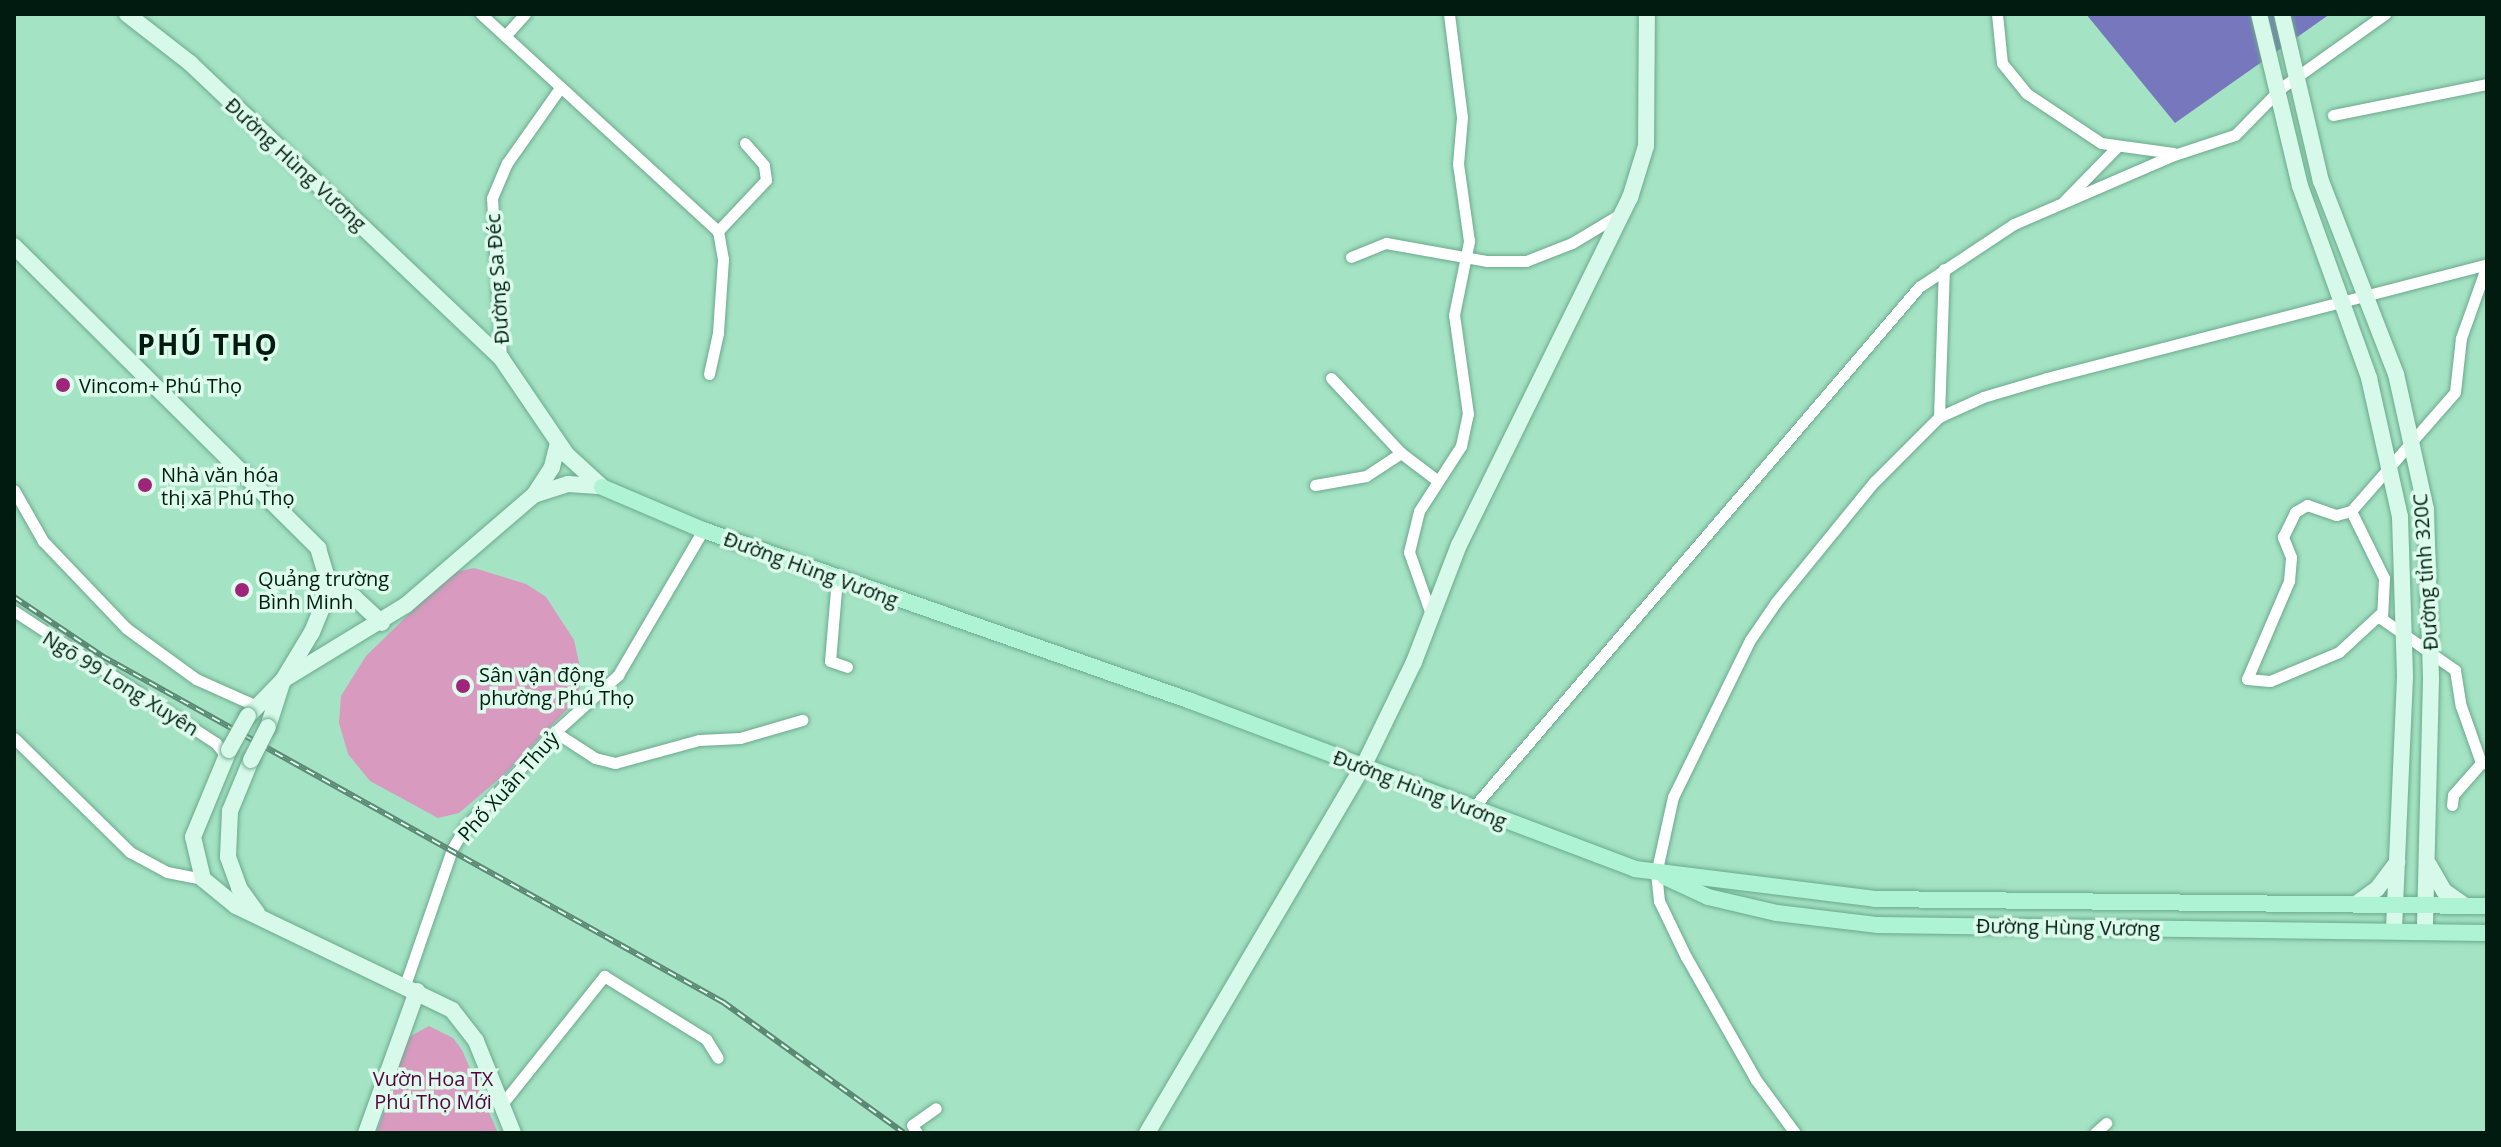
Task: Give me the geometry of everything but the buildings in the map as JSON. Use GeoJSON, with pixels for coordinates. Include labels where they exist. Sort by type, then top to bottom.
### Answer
{"type":"FeatureCollection","features":[{"type":"Feature","properties":{"kind":"main road","name":"Đường Hùng Vương"},"geometry":{"type":"LineString","coordinates":[[127,14],[190,63],[501,358],[576,466],[602,487],[703,530],[1191,701],[1521,828],[1656,874],[1708,897],[1777,913],[1878,925],[2487,933]]}},
{"type":"Feature","properties":{"kind":"main road"},"geometry":{"type":"LineString","coordinates":[[1147,1133],[1363,767],[1432,617],[1459,545],[1623,212],[1646,146],[1647,14]]}},
{"type":"Feature","properties":{"kind":"main road"},"geometry":{"type":"LineString","coordinates":[[2259,14],[2276,94]]}},
{"type":"Feature","properties":{"kind":"main road"},"geometry":{"type":"LineString","coordinates":[[2282,14],[2295,78]]}},
{"type":"Feature","properties":{"kind":"main road","name":"Đường tỉnh 320C"},"geometry":{"type":"LineString","coordinates":[[2295,78],[2321,181],[2396,374],[2426,509],[2430,653],[2425,931]]}},
{"type":"Feature","properties":{"kind":"main road","name":"Đường tỉnh 320C"},"geometry":{"type":"LineString","coordinates":[[2276,94],[2300,186],[2369,378],[2400,517],[2404,634],[2394,931]]}},
{"type":"Feature","properties":{"kind":"main road"},"geometry":{"type":"LineString","coordinates":[[14,246],[152,388],[298,524],[326,564],[330,588],[312,632],[283,680],[268,727],[232,803],[228,857],[239,888],[258,914]]}},
{"type":"Feature","properties":{"kind":"main road"},"geometry":{"type":"LineString","coordinates":[[513,1133],[469,1029],[452,1010],[236,906],[203,879],[193,837],[228,753],[251,710],[283,680],[382,623],[534,495],[552,467],[558,443]]}},
{"type":"Feature","properties":{"kind":"main road"},"geometry":{"type":"LineString","coordinates":[[534,495],[568,484],[602,487]]}},
{"type":"Feature","properties":{"kind":"main road"},"geometry":{"type":"LineString","coordinates":[[330,588],[354,597],[382,623]]}},
{"type":"Feature","properties":{"kind":"main road"},"geometry":{"type":"LineString","coordinates":[[2356,904],[2377,889],[2398,861]]}},
{"type":"Feature","properties":{"kind":"main road"},"geometry":{"type":"LineString","coordinates":[[2428,862],[2438,884],[2464,905]]}},
{"type":"Feature","properties":{"kind":"main road","name":"Đường Hùng Vương"},"geometry":{"type":"LineString","coordinates":[[1656,874],[1714,875],[1875,899],[2487,906]]}},
{"type":"Feature","properties":{"kind":"main road"},"geometry":{"type":"LineString","coordinates":[[366,1133],[411,988]]}},
{"type":"Feature","properties":{"kind":"street"},"geometry":{"type":"LineString","coordinates":[[481,14],[718,231],[723,259],[718,333],[709,374]]}},
{"type":"Feature","properties":{"kind":"street"},"geometry":{"type":"LineString","coordinates":[[505,36],[525,14]]}},
{"type":"Feature","properties":{"kind":"street"},"geometry":{"type":"LineString","coordinates":[[1432,617],[1409,552],[1417,517],[1468,425],[1454,315],[1467,258],[1468,231],[1458,164],[1462,117],[1449,14]]}},
{"type":"Feature","properties":{"kind":"street"},"geometry":{"type":"LineString","coordinates":[[1997,14],[1999,54],[2015,83],[2092,139],[2116,148],[2177,153]]}},
{"type":"Feature","properties":{"kind":"street"},"geometry":{"type":"LineString","coordinates":[[1472,809],[1907,299],[1944,269],[2003,230],[2177,153],[2235,135],[2295,78],[2385,14]]}},
{"type":"Feature","properties":{"kind":"street"},"geometry":{"type":"LineString","coordinates":[[2333,115],[2487,84]]}},
{"type":"Feature","properties":{"kind":"street","name":"Đường Sa Đéc"},"geometry":{"type":"LineString","coordinates":[[501,358],[492,198],[507,163],[560,88]]}},
{"type":"Feature","properties":{"kind":"street"},"geometry":{"type":"LineString","coordinates":[[718,231],[766,180],[764,165],[745,143]]}},
{"type":"Feature","properties":{"kind":"street"},"geometry":{"type":"LineString","coordinates":[[2061,205],[2116,148]]}},
{"type":"Feature","properties":{"kind":"street"},"geometry":{"type":"LineString","coordinates":[[1351,257],[1386,243],[1510,263],[1546,256],[1623,212]]}},
{"type":"Feature","properties":{"kind":"street"},"geometry":{"type":"LineString","coordinates":[[1795,1133],[1756,1080],[1686,957],[1659,901],[1656,874],[1673,797],[1750,640],[1874,482],[1939,417],[2047,378],[2487,264]]}},
{"type":"Feature","properties":{"kind":"street"},"geometry":{"type":"LineString","coordinates":[[2351,511],[2384,578],[2380,614],[2339,652],[2270,681],[2247,679],[2289,581],[2291,557],[2283,537],[2295,512],[2307,505],[2336,515],[2351,511],[2457,387],[2461,338],[2487,264]]}},
{"type":"Feature","properties":{"kind":"street"},"geometry":{"type":"LineString","coordinates":[[1939,417],[1944,269]]}},
{"type":"Feature","properties":{"kind":"street"},"geometry":{"type":"LineString","coordinates":[[1331,378],[1401,453],[1438,481]]}},
{"type":"Feature","properties":{"kind":"street"},"geometry":{"type":"LineString","coordinates":[[1315,485],[1366,476],[1401,453]]}},
{"type":"Feature","properties":{"kind":"street"},"geometry":{"type":"LineString","coordinates":[[14,490],[43,541],[126,628],[196,679],[251,710]]}},
{"type":"Feature","properties":{"kind":"street","name":"Phố Xuân Thuỷ"},"geometry":{"type":"LineString","coordinates":[[411,988],[452,849],[470,821],[555,732],[618,675],[703,530]]}},
{"type":"Feature","properties":{"kind":"street"},"geometry":{"type":"LineString","coordinates":[[837,578],[830,661],[847,667]]}},
{"type":"Feature","properties":{"kind":"street","name":"Ngõ 99 Long Xuyên"},"geometry":{"type":"LineString","coordinates":[[14,611],[228,753]]}},
{"type":"Feature","properties":{"kind":"street"},"geometry":{"type":"LineString","coordinates":[[2380,614],[2457,674],[2461,706],[2484,763],[2453,795],[2452,805]]}},
{"type":"Feature","properties":{"kind":"street"},"geometry":{"type":"LineString","coordinates":[[555,732],[595,758],[615,763],[802,720]]}},
{"type":"Feature","properties":{"kind":"street"},"geometry":{"type":"LineString","coordinates":[[14,738],[130,852],[167,872],[203,879]]}},
{"type":"Feature","properties":{"kind":"street"},"geometry":{"type":"LineString","coordinates":[[502,1104],[604,976],[706,1039],[718,1058]]}},
{"type":"Feature","properties":{"kind":"street"},"geometry":{"type":"LineString","coordinates":[[917,1133],[912,1125],[936,1108]]}},
{"type":"Feature","properties":{"kind":"street"},"geometry":{"type":"LineString","coordinates":[[2095,1133],[2106,1123]]}},
{"type":"Feature","properties":{"kind":"green space","name":"Sân vận động phường Phú Thọ"},"geometry":{"type":"Polygon","coordinates":[[[474,568],[526,584],[546,597],[574,640],[582,677],[577,699],[506,773],[459,813],[438,818],[370,781],[348,754],[339,723],[341,696],[366,656],[451,573],[474,568]]]}},
{"type":"Feature","properties":{"kind":"green space","name":"Vườn Hoa TX Phú Thọ Mới"},"geometry":{"type":"Polygon","coordinates":[[[429,1026],[453,1038],[462,1050],[498,1133],[377,1133],[407,1038],[429,1026]]]}},
{"type":"Feature","properties":{"kind":"shaded area"},"geometry":{"type":"Polygon","coordinates":[[[2086,14],[2330,14],[2175,123],[2086,14]]]}},
{"type":"Feature","properties":{"kind":"railway"},"geometry":{"type":"LineString","coordinates":[[14,597],[102,656],[723,1002],[904,1133]]}},
{"type":"Feature","properties":{"kind":"place","name":"Vincom+ Phú Thọ"},"geometry":{"type":"Point","coordinates":[63,385]}},
{"type":"Feature","properties":{"kind":"place","name":"Nhà văn hóa thị xã Phú Thọ"},"geometry":{"type":"Point","coordinates":[145,485]}},
{"type":"Feature","properties":{"kind":"place","name":"Quảng trường Bình Minh"},"geometry":{"type":"Point","coordinates":[242,590]}},
{"type":"Feature","properties":{"kind":"place","name":"Sân vận động phường Phú Thọ"},"geometry":{"type":"Point","coordinates":[463,686]}},
{"type":"Feature","properties":{"kind":"district","name":"PHÚ THỌ"},"geometry":{"type":"Point","coordinates":[208,344]}}]}
